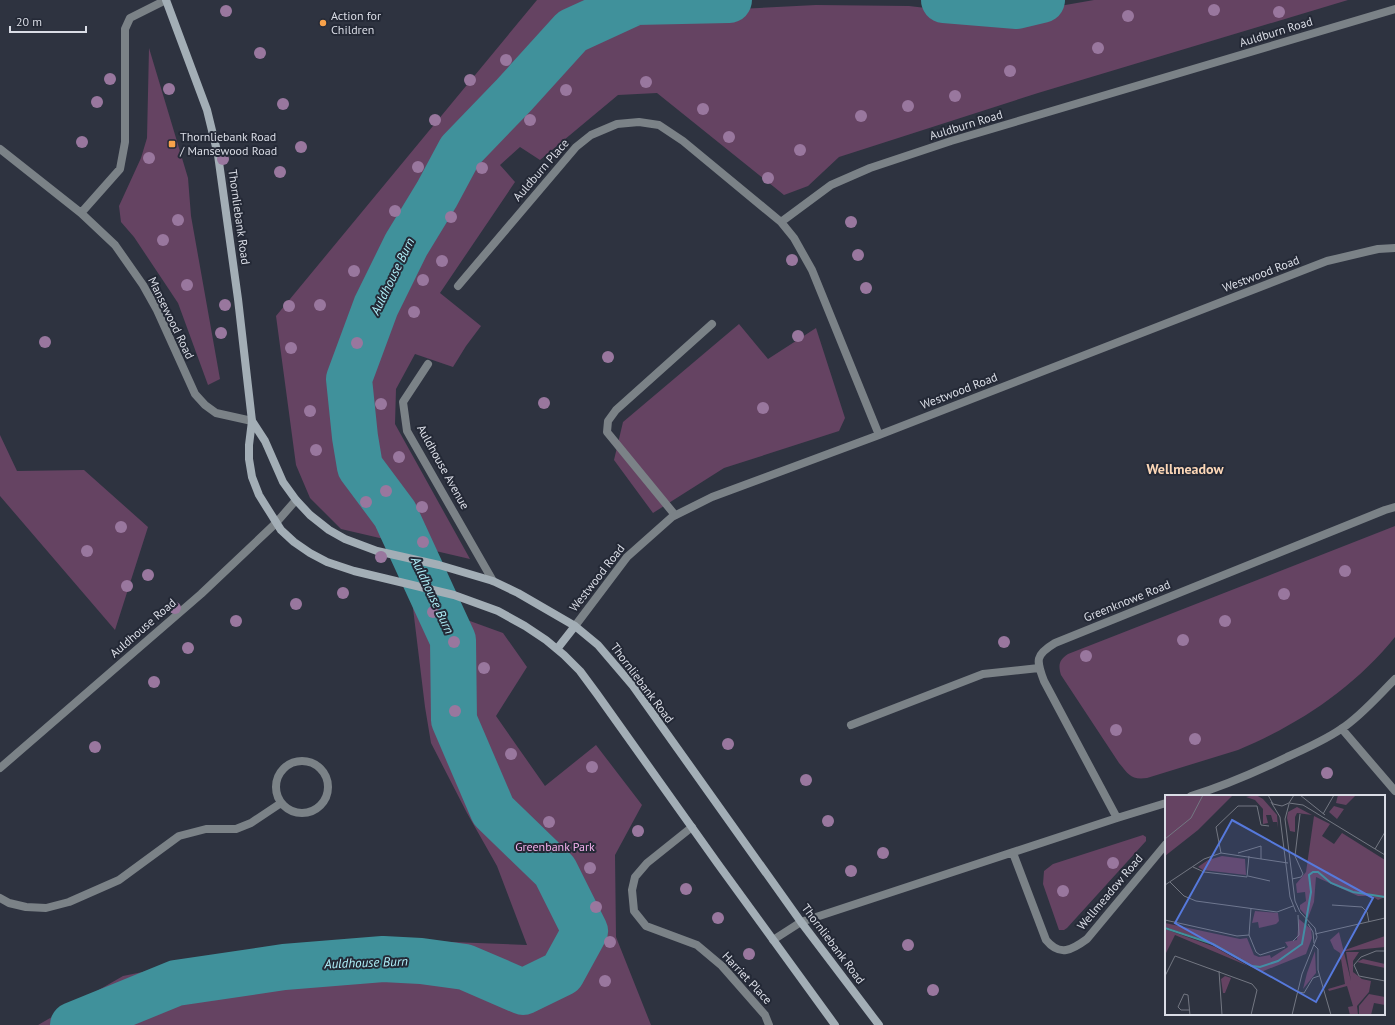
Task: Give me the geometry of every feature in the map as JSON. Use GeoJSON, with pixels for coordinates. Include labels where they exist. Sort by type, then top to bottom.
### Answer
{"type":"FeatureCollection","features":[{"type":"Feature","properties":{"kind":"main road","name":"Thornliebank Road"},"geometry":{"type":"LineString","coordinates":[[166,0],[207,110],[218,155],[238,300],[252,421],[249,459],[252,477],[259,495],[276,523],[294,542],[327,562],[354,571],[454,595],[498,611],[525,626],[557,649],[580,671],[835,1025]]}},
{"type":"Feature","properties":{"kind":"main road","name":"Thornliebank Road"},"geometry":{"type":"LineString","coordinates":[[252,421],[265,441],[283,482],[296,500],[310,515],[329,530],[345,539],[377,551],[439,565],[493,581],[518,593],[575,626],[598,645],[632,686],[801,922],[879,1025]]}},
{"type":"Feature","properties":{"kind":"main road"},"geometry":{"type":"LineString","coordinates":[[557,649],[575,626]]}},
{"type":"Feature","properties":{"kind":"street"},"geometry":{"type":"LineString","coordinates":[[81,213],[120,169],[125,142],[126,29],[130,18],[166,0]]}},
{"type":"Feature","properties":{"kind":"street","name":"Auldburn Road"},"geometry":{"type":"LineString","coordinates":[[781,222],[831,185],[870,168],[951,141],[1395,9]]}},
{"type":"Feature","properties":{"kind":"street","name":"Auldburn Place"},"geometry":{"type":"LineString","coordinates":[[458,286],[576,146],[591,135],[616,124],[639,122],[659,125],[683,141],[781,222]]}},
{"type":"Feature","properties":{"kind":"street","name":"Mansewood Road"},"geometry":{"type":"LineString","coordinates":[[0,149],[81,213],[115,245],[143,285],[157,310],[195,394],[205,405],[216,413],[252,421]]}},
{"type":"Feature","properties":{"kind":"street"},"geometry":{"type":"LineString","coordinates":[[781,222],[794,238],[812,270],[879,435]]}},
{"type":"Feature","properties":{"kind":"street","name":"Westwood Road"},"geometry":{"type":"LineString","coordinates":[[575,626],[627,557],[672,517],[712,497],[879,435],[1327,261],[1378,249],[1395,248]]}},
{"type":"Feature","properties":{"kind":"street"},"geometry":{"type":"LineString","coordinates":[[675,515],[607,432],[608,421],[616,410],[712,324]]}},
{"type":"Feature","properties":{"kind":"street","name":"Auldhouse Avenue"},"geometry":{"type":"LineString","coordinates":[[428,364],[403,402],[407,431],[493,581]]}},
{"type":"Feature","properties":{"kind":"street","name":"Auldhouse Road"},"geometry":{"type":"LineString","coordinates":[[0,768],[201,594],[276,523],[296,500]]}},
{"type":"Feature","properties":{"kind":"street","name":"Greenknowe Road"},"geometry":{"type":"LineString","coordinates":[[1039,668],[1039,658],[1044,650],[1055,643],[1395,507]]}},
{"type":"Feature","properties":{"kind":"street"},"geometry":{"type":"LineString","coordinates":[[851,725],[983,674],[1039,668],[1044,681],[1117,818]]}},
{"type":"Feature","properties":{"kind":"street"},"geometry":{"type":"LineString","coordinates":[[1197,795],[1209,793],[1304,749],[1342,729],[1372,703],[1395,679]]}},
{"type":"Feature","properties":{"kind":"street"},"geometry":{"type":"LineString","coordinates":[[1342,729],[1395,791]]}},
{"type":"Feature","properties":{"kind":"street"},"geometry":{"type":"LineString","coordinates":[[297,761],[306,761],[315,764],[322,770],[326,777],[328,786],[324,801],[318,807],[311,812],[303,813],[294,812],[287,809],[281,803],[275,786],[277,777],[288,764],[297,761]]}},
{"type":"Feature","properties":{"kind":"street"},"geometry":{"type":"LineString","coordinates":[[0,898],[9,903],[26,907],[46,908],[69,902],[119,880],[179,836],[206,829],[236,829],[251,824],[281,803]]}},
{"type":"Feature","properties":{"kind":"street"},"geometry":{"type":"LineString","coordinates":[[773,940],[801,922],[1117,818],[1165,804]]}},
{"type":"Feature","properties":{"kind":"street","name":"Harriet Place"},"geometry":{"type":"LineString","coordinates":[[692,827],[647,863],[635,876],[632,890],[634,911],[646,926],[697,945],[722,966],[765,1015],[769,1025]]}},
{"type":"Feature","properties":{"kind":"street","name":"Wellmeadow Road"},"geometry":{"type":"LineString","coordinates":[[1013,853],[1046,940],[1051,947],[1060,950],[1069,950],[1078,946],[1087,939],[1165,845]]}},
{"type":"Feature","properties":{"kind":"green space"},"geometry":{"type":"Polygon","coordinates":[[[537,0],[638,0],[642,14],[816,5],[909,6],[977,14],[1031,11],[1094,0],[1348,0],[1038,93],[839,157],[808,186],[784,195],[657,93],[618,95],[540,160],[520,147],[500,165],[515,182],[440,293],[481,326],[453,367],[415,354],[396,389],[395,424],[470,559],[341,529],[310,498],[296,465],[276,316],[537,0]]]}},
{"type":"Feature","properties":{"kind":"green space"},"geometry":{"type":"Polygon","coordinates":[[[149,48],[188,178],[191,216],[220,379],[208,385],[178,303],[134,237],[121,222],[119,206],[141,158],[147,138],[149,48]]]}},
{"type":"Feature","properties":{"kind":"green space"},"geometry":{"type":"Polygon","coordinates":[[[739,324],[768,359],[816,328],[845,418],[839,431],[724,468],[653,513],[614,460],[623,422],[739,324]]]}},
{"type":"Feature","properties":{"kind":"green space"},"geometry":{"type":"Polygon","coordinates":[[[0,435],[17,471],[84,470],[148,527],[115,630],[0,496],[0,435]]]}},
{"type":"Feature","properties":{"kind":"green space"},"geometry":{"type":"Polygon","coordinates":[[[1395,526],[1395,637],[1362,673],[1324,703],[1282,729],[1238,750],[1147,778],[1137,778],[1131,776],[1119,763],[1061,675],[1060,663],[1068,654],[1395,526]]]}},
{"type":"Feature","properties":{"kind":"green space","name":"Greenbank Park"},"geometry":{"type":"Polygon","coordinates":[[[412,600],[503,633],[527,667],[496,716],[545,786],[596,745],[642,805],[615,855],[616,937],[651,1025],[38,1025],[123,976],[236,953],[323,950],[426,952],[425,941],[527,945],[497,866],[467,813],[431,743],[425,707],[412,600]]]}},
{"type":"Feature","properties":{"kind":"green space"},"geometry":{"type":"Polygon","coordinates":[[[1143,835],[1146,837],[1146,841],[1067,928],[1064,930],[1059,930],[1043,884],[1044,871],[1053,864],[1143,835]]]}},
{"type":"Feature","properties":{"kind":"waterway","name":"Auldhouse Burn"},"geometry":{"type":"LineString","coordinates":[[73,1025],[176,983],[284,967],[383,959],[421,961],[465,967],[523,992],[562,973],[585,931],[555,871],[493,811],[454,720],[453,640],[395,514],[360,467],[355,437],[349,379],[376,306],[406,245],[437,194],[460,151],[514,95],[572,31],[635,2],[729,0]]}},
{"type":"Feature","properties":{"kind":"waterway","name":"Auldhouse Burn"},"geometry":{"type":"LineString","coordinates":[[944,0],[1017,6],[1042,0]]}},
{"type":"Feature","properties":{"kind":"place","name":"Action for Children"},"geometry":{"type":"Point","coordinates":[323,23]}},
{"type":"Feature","properties":{"kind":"place","name":"Thornliebank Road / Mansewood Road"},"geometry":{"type":"Point","coordinates":[172,144]}},
{"type":"Feature","properties":{"kind":"district","name":"Wellmeadow"},"geometry":{"type":"Point","coordinates":[1185,469]}}]}
